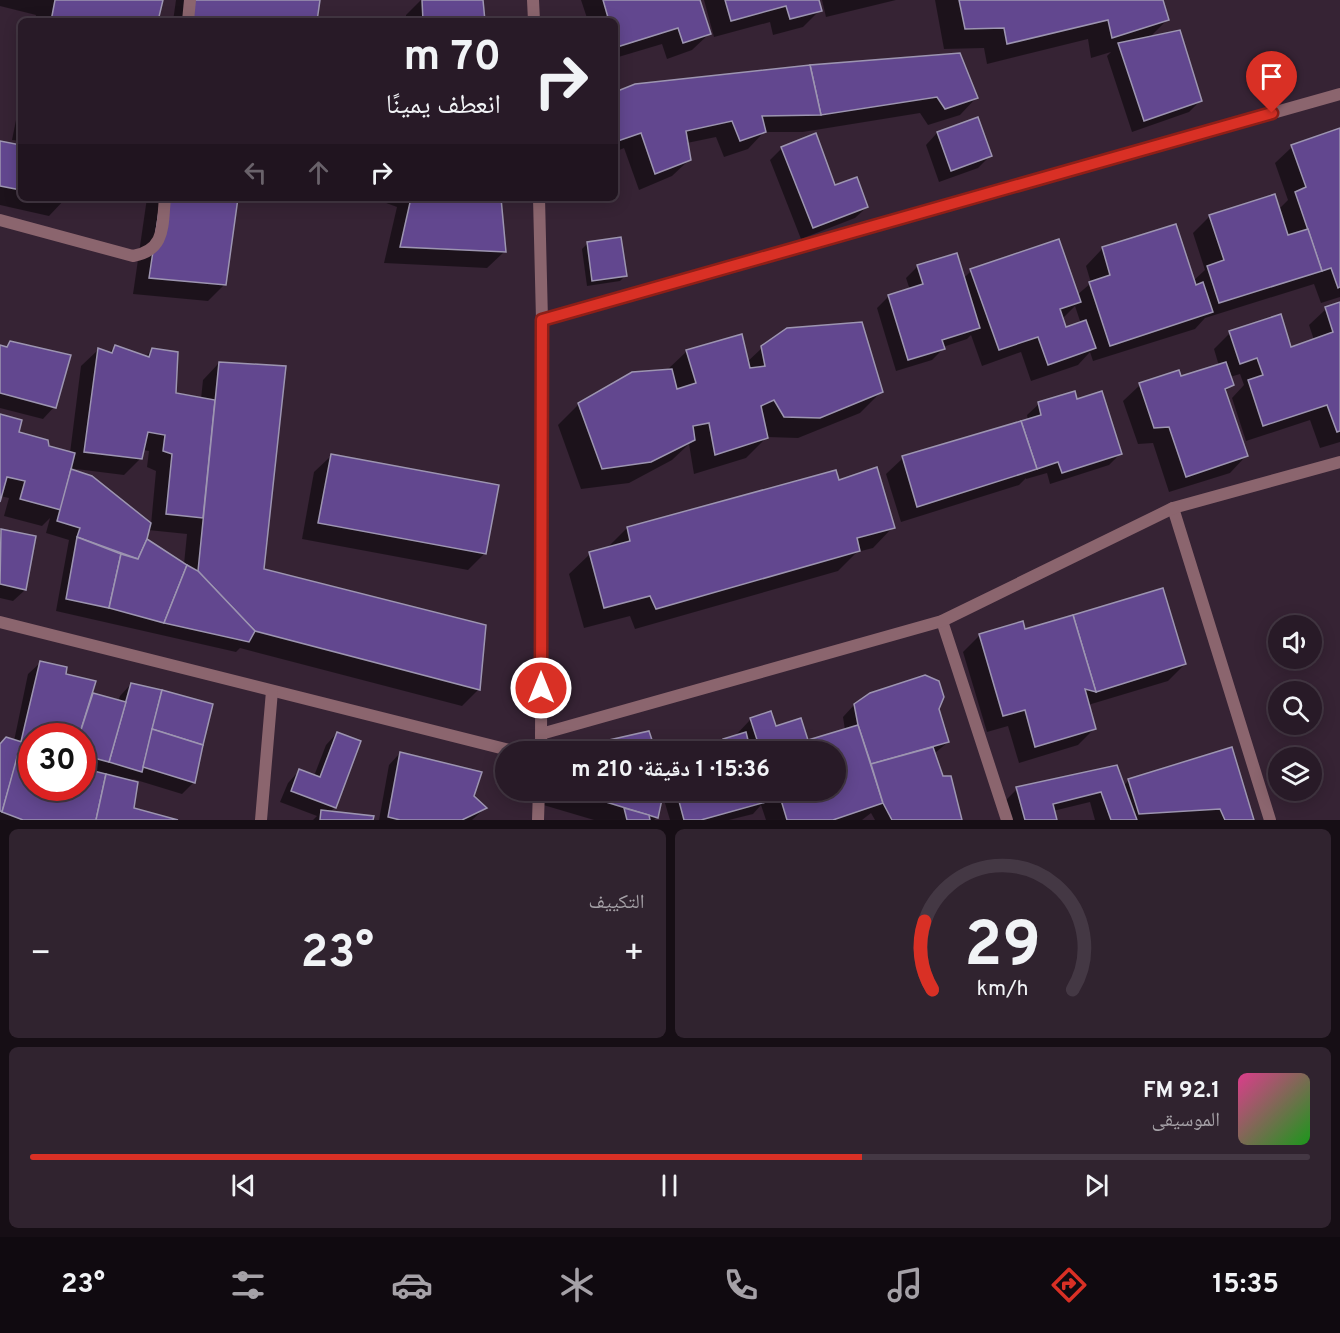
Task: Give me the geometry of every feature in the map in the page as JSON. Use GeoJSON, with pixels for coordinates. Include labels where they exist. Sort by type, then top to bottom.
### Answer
{"type":"FeatureCollection","features":[{"type":"Feature","properties":{"kind":"street"},"geometry":{"type":"LineString","coordinates":[[188,18],[190,0]]}},
{"type":"Feature","properties":{"kind":"street"},"geometry":{"type":"LineString","coordinates":[[533,0],[534,18]]}},
{"type":"Feature","properties":{"kind":"street"},"geometry":{"type":"LineString","coordinates":[[542,320],[1340,94]]}},
{"type":"Feature","properties":{"kind":"street"},"geometry":{"type":"LineString","coordinates":[[0,220],[133,256],[144,254],[154,248],[160,239],[165,201]]}},
{"type":"Feature","properties":{"kind":"street"},"geometry":{"type":"LineString","coordinates":[[539,201],[542,320],[541,741]]}},
{"type":"Feature","properties":{"kind":"street"},"geometry":{"type":"LineString","coordinates":[[541,734],[942,621],[1173,508],[1340,462]]}},
{"type":"Feature","properties":{"kind":"street"},"geometry":{"type":"LineString","coordinates":[[1173,508],[1270,820]]}},
{"type":"Feature","properties":{"kind":"street"},"geometry":{"type":"LineString","coordinates":[[942,621],[1007,820]]}},
{"type":"Feature","properties":{"kind":"street"},"geometry":{"type":"LineString","coordinates":[[0,622],[495,746]]}},
{"type":"Feature","properties":{"kind":"street"},"geometry":{"type":"LineString","coordinates":[[261,820],[272,690]]}},
{"type":"Feature","properties":{"kind":"street"},"geometry":{"type":"LineString","coordinates":[[538,820],[539,801]]}},
{"type":"Feature","properties":{"kind":"building"},"geometry":{"type":"Polygon","coordinates":[[[55,0],[163,0],[159,18],[52,18],[55,0]]]}},
{"type":"Feature","properties":{"kind":"building"},"geometry":{"type":"Polygon","coordinates":[[[190,0],[320,0],[317,18],[187,18],[190,0]]]}},
{"type":"Feature","properties":{"kind":"building"},"geometry":{"type":"Polygon","coordinates":[[[422,0],[483,0],[485,18],[423,18],[422,0]]]}},
{"type":"Feature","properties":{"kind":"building"},"geometry":{"type":"Polygon","coordinates":[[[603,0],[700,0],[711,34],[683,43],[678,28],[618,47],[618,18],[608,18],[603,0]]]}},
{"type":"Feature","properties":{"kind":"building"},"geometry":{"type":"Polygon","coordinates":[[[725,0],[819,0],[822,11],[790,19],[786,6],[731,21],[725,0]]]}},
{"type":"Feature","properties":{"kind":"building"},"geometry":{"type":"Polygon","coordinates":[[[959,0],[1163,0],[1169,20],[1112,38],[1108,20],[1007,44],[1004,28],[965,29],[959,0]]]}},
{"type":"Feature","properties":{"kind":"building"},"geometry":{"type":"Polygon","coordinates":[[[1180,30],[1202,101],[1144,121],[1118,43],[1180,30]]]}},
{"type":"Feature","properties":{"kind":"building"},"geometry":{"type":"Polygon","coordinates":[[[960,53],[978,98],[945,109],[937,97],[821,115],[810,65],[960,53]]]}},
{"type":"Feature","properties":{"kind":"building"},"geometry":{"type":"Polygon","coordinates":[[[810,65],[821,115],[762,116],[766,132],[740,141],[732,121],[686,131],[691,160],[655,174],[641,133],[618,141],[618,91],[635,84],[810,65]]]}},
{"type":"Feature","properties":{"kind":"building"},"geometry":{"type":"Polygon","coordinates":[[[978,117],[992,156],[951,171],[937,132],[978,117]]]}},
{"type":"Feature","properties":{"kind":"building"},"geometry":{"type":"Polygon","coordinates":[[[1340,128],[1340,287],[1338,288],[1331,268],[1322,271],[1295,192],[1306,187],[1291,145],[1340,128]]]}},
{"type":"Feature","properties":{"kind":"building"},"geometry":{"type":"Polygon","coordinates":[[[816,133],[835,185],[857,177],[868,207],[813,228],[781,147],[816,133]]]}},
{"type":"Feature","properties":{"kind":"building"},"geometry":{"type":"Polygon","coordinates":[[[0,141],[18,144],[18,189],[0,186],[0,141]]]}},
{"type":"Feature","properties":{"kind":"building"},"geometry":{"type":"Polygon","coordinates":[[[1275,194],[1288,235],[1308,229],[1322,271],[1219,303],[1207,266],[1224,260],[1209,215],[1275,194]]]}},
{"type":"Feature","properties":{"kind":"building"},"geometry":{"type":"Polygon","coordinates":[[[161,201],[238,201],[226,285],[149,278],[161,201]]]}},
{"type":"Feature","properties":{"kind":"building"},"geometry":{"type":"Polygon","coordinates":[[[410,201],[501,201],[506,252],[400,247],[410,201]]]}},
{"type":"Feature","properties":{"kind":"building"},"geometry":{"type":"Polygon","coordinates":[[[1176,224],[1196,285],[1203,282],[1213,312],[1110,346],[1089,282],[1110,275],[1102,247],[1176,224]]]}},
{"type":"Feature","properties":{"kind":"building"},"geometry":{"type":"Polygon","coordinates":[[[621,237],[627,276],[592,281],[587,242],[621,237]]]}},
{"type":"Feature","properties":{"kind":"building"},"geometry":{"type":"Polygon","coordinates":[[[1059,239],[1081,302],[1060,309],[1066,327],[1086,320],[1096,348],[1048,365],[1038,337],[999,350],[970,269],[1059,239]]]}},
{"type":"Feature","properties":{"kind":"building"},"geometry":{"type":"Polygon","coordinates":[[[957,253],[980,328],[942,340],[945,349],[908,360],[888,295],[923,284],[917,265],[957,253]]]}},
{"type":"Feature","properties":{"kind":"building"},"geometry":{"type":"Polygon","coordinates":[[[1340,302],[1340,431],[1337,432],[1327,405],[1263,426],[1248,380],[1263,375],[1257,358],[1240,364],[1229,331],[1281,314],[1291,347],[1333,332],[1325,307],[1340,302]]]}},
{"type":"Feature","properties":{"kind":"building"},"geometry":{"type":"Polygon","coordinates":[[[862,322],[883,392],[820,418],[784,417],[774,400],[761,406],[768,438],[715,455],[709,423],[693,426],[695,440],[651,462],[602,469],[578,403],[632,372],[672,369],[677,389],[696,383],[686,350],[742,334],[750,368],[765,366],[761,346],[787,328],[862,322]]]}},
{"type":"Feature","properties":{"kind":"building"},"geometry":{"type":"Polygon","coordinates":[[[10,341],[71,355],[56,408],[0,393],[0,345],[7,347],[10,341]]]}},
{"type":"Feature","properties":{"kind":"building"},"geometry":{"type":"Polygon","coordinates":[[[115,345],[149,357],[152,348],[178,352],[176,393],[215,400],[203,518],[166,514],[172,454],[163,451],[165,435],[148,432],[142,459],[84,452],[98,348],[112,353],[115,345]]]}},
{"type":"Feature","properties":{"kind":"building"},"geometry":{"type":"Polygon","coordinates":[[[219,362],[286,366],[264,569],[486,625],[480,690],[255,631],[198,571],[219,362]]]}},
{"type":"Feature","properties":{"kind":"building"},"geometry":{"type":"Polygon","coordinates":[[[1226,362],[1234,385],[1225,389],[1248,456],[1186,477],[1169,427],[1154,428],[1139,383],[1179,370],[1181,376],[1226,362]]]}},
{"type":"Feature","properties":{"kind":"building"},"geometry":{"type":"Polygon","coordinates":[[[1075,391],[1077,399],[1102,391],[1122,454],[1062,473],[1058,462],[1037,469],[1021,421],[1041,415],[1038,402],[1075,391]]]}},
{"type":"Feature","properties":{"kind":"building"},"geometry":{"type":"Polygon","coordinates":[[[0,414],[22,420],[19,432],[48,440],[49,446],[75,453],[61,510],[20,499],[25,481],[7,477],[0,502],[0,414]]]}},
{"type":"Feature","properties":{"kind":"building"},"geometry":{"type":"Polygon","coordinates":[[[1021,421],[1037,469],[917,507],[902,456],[1021,421]]]}},
{"type":"Feature","properties":{"kind":"building"},"geometry":{"type":"Polygon","coordinates":[[[331,454],[499,485],[486,554],[318,523],[331,454]]]}},
{"type":"Feature","properties":{"kind":"building"},"geometry":{"type":"Polygon","coordinates":[[[877,467],[895,528],[857,538],[860,551],[656,609],[650,596],[604,608],[589,552],[630,541],[627,527],[836,470],[839,480],[877,467]]]}},
{"type":"Feature","properties":{"kind":"building"},"geometry":{"type":"Polygon","coordinates":[[[71,469],[92,476],[151,523],[138,559],[77,537],[80,528],[57,521],[71,469]]]}},
{"type":"Feature","properties":{"kind":"building"},"geometry":{"type":"Polygon","coordinates":[[[1,529],[36,536],[26,590],[0,584],[1,529]]]}},
{"type":"Feature","properties":{"kind":"building"},"geometry":{"type":"Polygon","coordinates":[[[77,537],[121,554],[109,608],[66,599],[77,537]]]}},
{"type":"Feature","properties":{"kind":"building"},"geometry":{"type":"Polygon","coordinates":[[[147,539],[187,565],[164,623],[109,608],[121,554],[138,559],[147,539]]]}},
{"type":"Feature","properties":{"kind":"building"},"geometry":{"type":"Polygon","coordinates":[[[187,565],[198,571],[255,631],[249,642],[164,623],[187,565]]]}},
{"type":"Feature","properties":{"kind":"building"},"geometry":{"type":"Polygon","coordinates":[[[1163,588],[1186,664],[1096,692],[1073,615],[1163,588]]]}},
{"type":"Feature","properties":{"kind":"building"},"geometry":{"type":"Polygon","coordinates":[[[1073,615],[1096,692],[1085,689],[1096,729],[1035,747],[1025,710],[1003,716],[979,634],[1023,621],[1025,629],[1073,615]]]}},
{"type":"Feature","properties":{"kind":"building"},"geometry":{"type":"Polygon","coordinates":[[[40,661],[67,667],[66,674],[96,681],[83,723],[25,723],[40,661]]]}},
{"type":"Feature","properties":{"kind":"building"},"geometry":{"type":"Polygon","coordinates":[[[925,675],[939,681],[944,697],[939,709],[949,742],[871,764],[858,725],[854,704],[870,693],[925,675]]]}},
{"type":"Feature","properties":{"kind":"building"},"geometry":{"type":"Polygon","coordinates":[[[131,683],[162,690],[142,772],[109,762],[131,683]]]}},
{"type":"Feature","properties":{"kind":"building"},"geometry":{"type":"Polygon","coordinates":[[[162,690],[213,704],[203,745],[152,729],[162,690]]]}},
{"type":"Feature","properties":{"kind":"building"},"geometry":{"type":"Polygon","coordinates":[[[93,693],[126,702],[109,762],[96,759],[96,723],[83,723],[93,693]]]}},
{"type":"Feature","properties":{"kind":"building"},"geometry":{"type":"Polygon","coordinates":[[[771,711],[776,726],[801,718],[808,740],[858,725],[883,803],[833,820],[787,820],[781,801],[846,801],[846,741],[757,741],[750,718],[771,711]]]}},
{"type":"Feature","properties":{"kind":"building"},"geometry":{"type":"Polygon","coordinates":[[[152,729],[203,745],[195,783],[143,767],[152,729]]]}},
{"type":"Feature","properties":{"kind":"building"},"geometry":{"type":"Polygon","coordinates":[[[649,731],[652,741],[604,741],[649,731]]]}},
{"type":"Feature","properties":{"kind":"building"},"geometry":{"type":"Polygon","coordinates":[[[337,732],[361,741],[336,808],[291,791],[299,769],[320,777],[337,732]]]}},
{"type":"Feature","properties":{"kind":"building"},"geometry":{"type":"Polygon","coordinates":[[[746,732],[748,741],[724,741],[723,739],[746,732]]]}},
{"type":"Feature","properties":{"kind":"building"},"geometry":{"type":"Polygon","coordinates":[[[6,737],[18,741],[18,756],[2,812],[0,811],[0,744],[6,737]]]}},
{"type":"Feature","properties":{"kind":"building"},"geometry":{"type":"Polygon","coordinates":[[[933,747],[943,776],[951,776],[962,820],[892,820],[883,803],[871,764],[933,747]]]}},
{"type":"Feature","properties":{"kind":"building"},"geometry":{"type":"Polygon","coordinates":[[[1232,747],[1254,820],[1225,820],[1220,809],[1139,814],[1128,779],[1232,747]]]}},
{"type":"Feature","properties":{"kind":"building"},"geometry":{"type":"Polygon","coordinates":[[[400,752],[482,772],[474,796],[487,808],[462,820],[400,820],[388,817],[400,752]]]}},
{"type":"Feature","properties":{"kind":"building"},"geometry":{"type":"Polygon","coordinates":[[[18,754],[18,801],[96,801],[96,772],[106,774],[96,820],[23,820],[2,812],[18,754]]]}},
{"type":"Feature","properties":{"kind":"building"},"geometry":{"type":"Polygon","coordinates":[[[1117,765],[1137,820],[1111,820],[1101,792],[1053,804],[1057,820],[1025,820],[1016,787],[1117,765]]]}},
{"type":"Feature","properties":{"kind":"building"},"geometry":{"type":"Polygon","coordinates":[[[106,774],[138,782],[134,808],[178,820],[96,820],[106,774]]]}},
{"type":"Feature","properties":{"kind":"building"},"geometry":{"type":"Polygon","coordinates":[[[603,801],[662,801],[658,818],[603,801]]]}},
{"type":"Feature","properties":{"kind":"building"},"geometry":{"type":"Polygon","coordinates":[[[679,801],[766,802],[701,820],[684,820],[679,801]]]}},
{"type":"Feature","properties":{"kind":"building"},"geometry":{"type":"Polygon","coordinates":[[[624,808],[649,815],[650,820],[627,820],[624,808]]]}},
{"type":"Feature","properties":{"kind":"building"},"geometry":{"type":"Polygon","coordinates":[[[321,810],[374,816],[373,820],[320,820],[321,810]]]}},
{"type":"Feature","properties":{"kind":"route"},"geometry":{"type":"LineString","coordinates":[[541,688],[542,320],[1272,113]]}}]}
